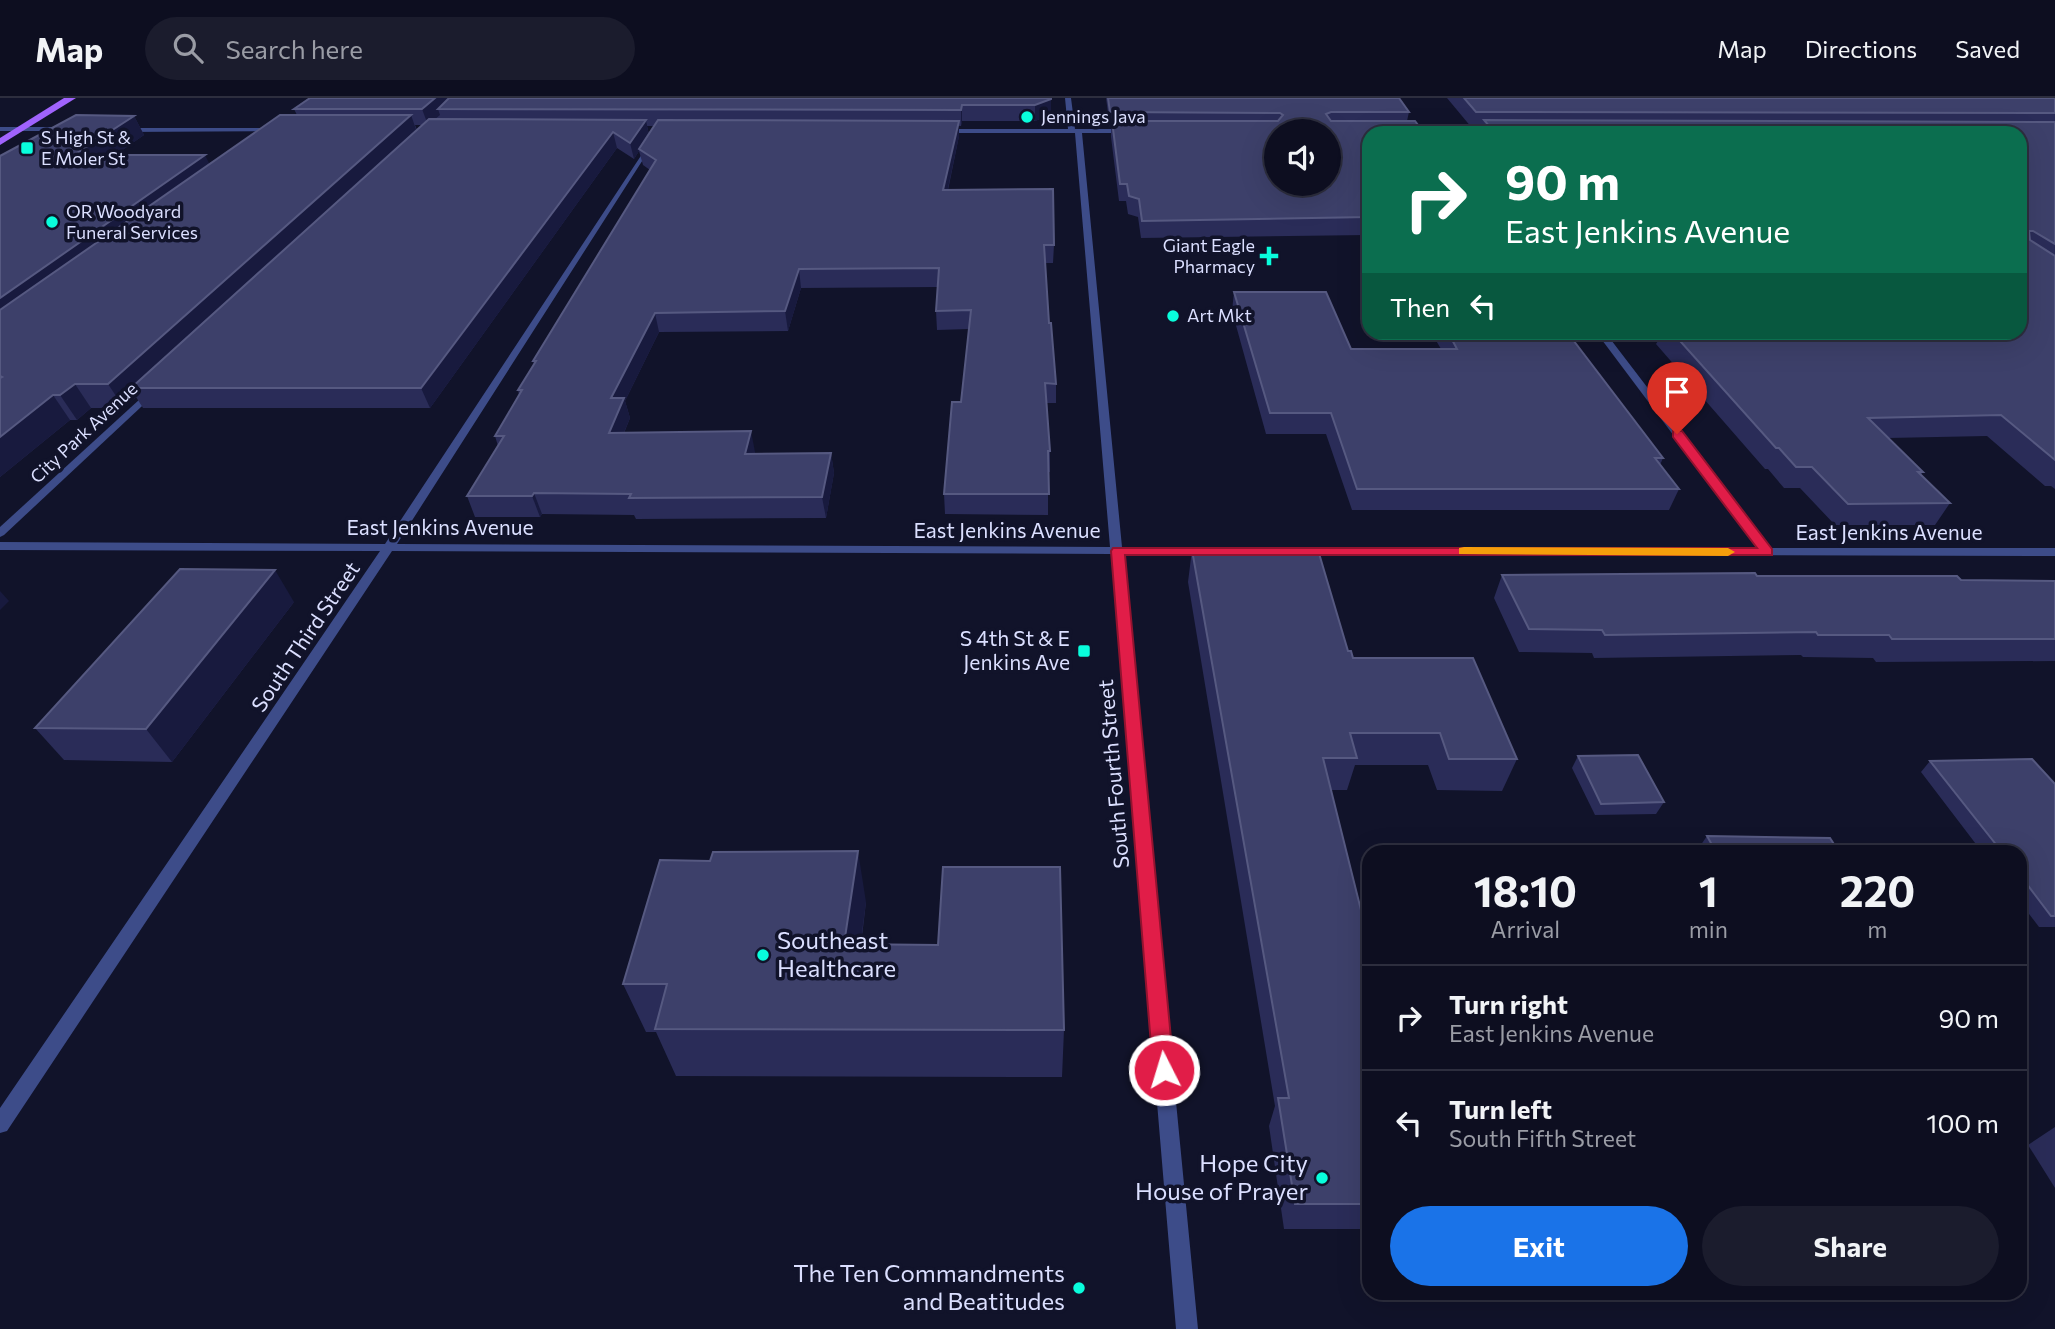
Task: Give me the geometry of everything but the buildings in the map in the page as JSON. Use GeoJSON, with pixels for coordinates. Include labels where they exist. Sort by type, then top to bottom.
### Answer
{"type":"FeatureCollection","features":[{"type":"Feature","properties":{"kind":"main road"},"geometry":{"type":"LineString","coordinates":[[0,142],[71,98]]}},
{"type":"Feature","properties":{"kind":"street","name":"South Fourth Street"},"geometry":{"type":"LineString","coordinates":[[1068,98],[1075,131],[1117,551],[1187,1329]]}},
{"type":"Feature","properties":{"kind":"street"},"geometry":{"type":"LineString","coordinates":[[0,129],[75,129]]}},
{"type":"Feature","properties":{"kind":"street"},"geometry":{"type":"LineString","coordinates":[[112,130],[285,130],[268,142]]}},
{"type":"Feature","properties":{"kind":"street","name":"South Third Street"},"geometry":{"type":"LineString","coordinates":[[0,1124],[389,547],[658,131]]}},
{"type":"Feature","properties":{"kind":"street"},"geometry":{"type":"LineString","coordinates":[[926,131],[1143,131]]}},
{"type":"Feature","properties":{"kind":"street"},"geometry":{"type":"LineString","coordinates":[[1606,340],[1767,552]]}},
{"type":"Feature","properties":{"kind":"street","name":"City Park Avenue"},"geometry":{"type":"LineString","coordinates":[[0,533],[160,383]]}},
{"type":"Feature","properties":{"kind":"street","name":"East Jenkins Avenue"},"geometry":{"type":"LineString","coordinates":[[0,546],[1225,551]]}},
{"type":"Feature","properties":{"kind":"street","name":"East Jenkins Avenue"},"geometry":{"type":"LineString","coordinates":[[1293,551],[2055,552]]}},
{"type":"Feature","properties":{"kind":"slow traffic"},"geometry":{"type":"LineString","coordinates":[[1464,551],[1728,552]]}},
{"type":"Feature","properties":{"kind":"place","name":"Jennings Java"},"geometry":{"type":"Point","coordinates":[1027,117]}},
{"type":"Feature","properties":{"kind":"place","name":"S High St & E Moler St"},"geometry":{"type":"Point","coordinates":[27,148]}},
{"type":"Feature","properties":{"kind":"place","name":"OR Woodyard Funeral Services"},"geometry":{"type":"Point","coordinates":[52,222]}},
{"type":"Feature","properties":{"kind":"place","name":"Giant Eagle Pharmacy"},"geometry":{"type":"Point","coordinates":[1269,256]}},
{"type":"Feature","properties":{"kind":"place","name":"Art Mkt"},"geometry":{"type":"Point","coordinates":[1173,316]}},
{"type":"Feature","properties":{"kind":"place","name":"S 4th St & E Jenkins Ave"},"geometry":{"type":"Point","coordinates":[1084,651]}},
{"type":"Feature","properties":{"kind":"place","name":"Southeast Healthcare"},"geometry":{"type":"Point","coordinates":[763,955]}},
{"type":"Feature","properties":{"kind":"place","name":"Hope City House of Prayer"},"geometry":{"type":"Point","coordinates":[1322,1178]}},
{"type":"Feature","properties":{"kind":"place","name":"The Ten Commandments and Beatitudes"},"geometry":{"type":"Point","coordinates":[1079,1288]}},
{"type":"Feature","properties":{"kind":"route"},"geometry":{"type":"LineString","coordinates":[[1164,1070],[1117,551],[1767,552],[1677,434]]}}]}
